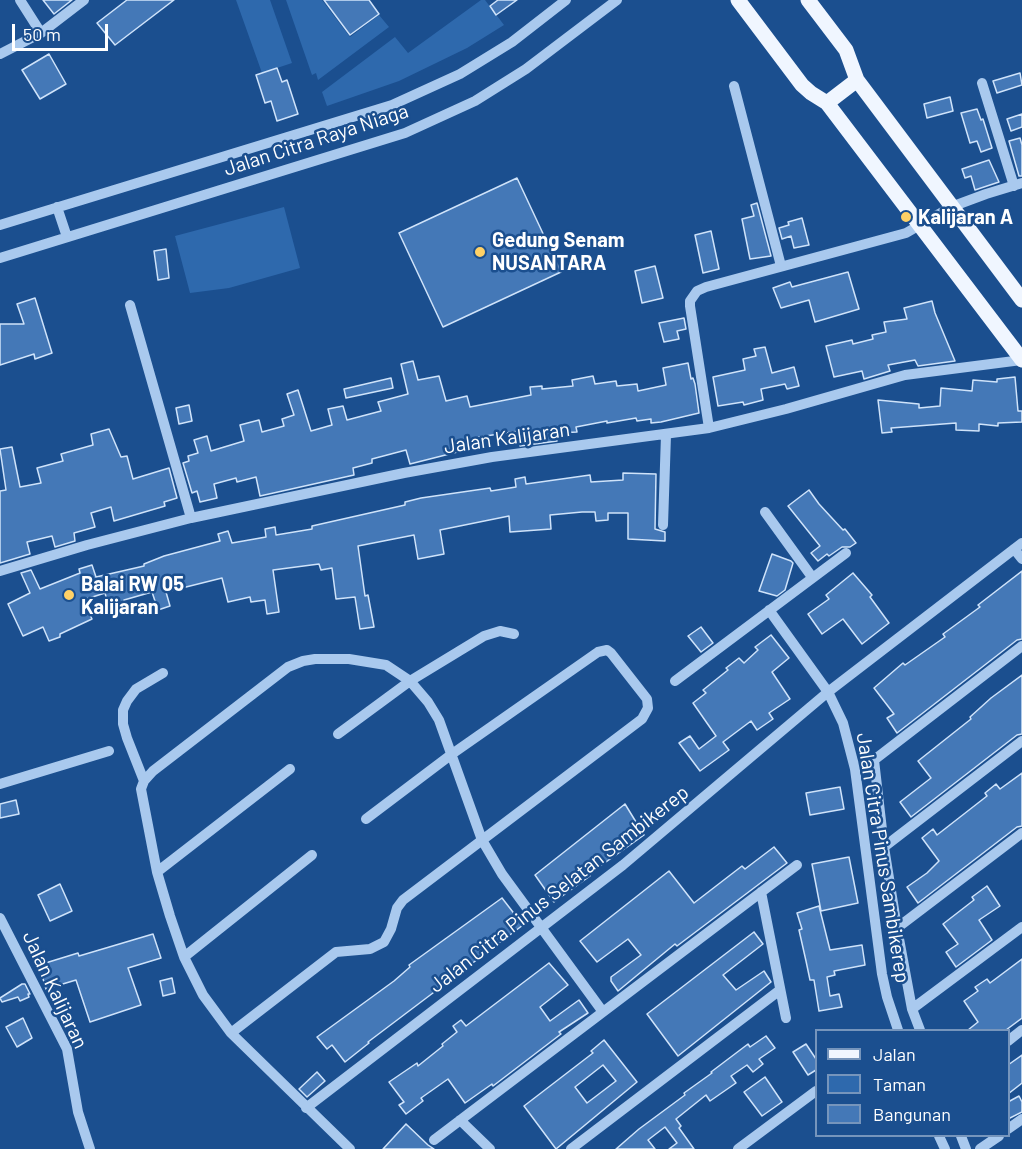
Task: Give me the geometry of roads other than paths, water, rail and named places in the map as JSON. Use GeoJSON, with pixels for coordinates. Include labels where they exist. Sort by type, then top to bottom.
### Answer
{"type":"FeatureCollection","features":[{"type":"Feature","properties":{"kind":"main road"},"geometry":{"type":"LineString","coordinates":[[738,0],[802,85],[810,93],[827,103],[1022,360]]}},
{"type":"Feature","properties":{"kind":"main road"},"geometry":{"type":"LineString","coordinates":[[808,0],[846,50],[857,80],[1022,300]]}},
{"type":"Feature","properties":{"kind":"main road"},"geometry":{"type":"LineString","coordinates":[[827,103],[857,80]]}},
{"type":"Feature","properties":{"kind":"street"},"geometry":{"type":"LineString","coordinates":[[20,0],[41,33]]}},
{"type":"Feature","properties":{"kind":"street"},"geometry":{"type":"LineString","coordinates":[[1,51],[41,33],[84,0]]}},
{"type":"Feature","properties":{"kind":"street","name":"Jalan Citra Raya Niaga"},"geometry":{"type":"LineString","coordinates":[[0,225],[392,105],[460,74],[512,42],[566,0]]}},
{"type":"Feature","properties":{"kind":"street","name":"Jalan Citra Raya Niaga"},"geometry":{"type":"LineString","coordinates":[[0,258],[405,133],[483,96],[526,69],[617,0]]}},
{"type":"Feature","properties":{"kind":"street"},"geometry":{"type":"LineString","coordinates":[[709,428],[690,301],[697,291],[706,286],[906,233],[951,207],[1018,185],[982,83]]}},
{"type":"Feature","properties":{"kind":"street"},"geometry":{"type":"LineString","coordinates":[[734,86],[781,266]]}},
{"type":"Feature","properties":{"kind":"street"},"geometry":{"type":"LineString","coordinates":[[57,207],[67,237]]}},
{"type":"Feature","properties":{"kind":"street"},"geometry":{"type":"LineString","coordinates":[[130,305],[191,518]]}},
{"type":"Feature","properties":{"kind":"street","name":"Jalan Kalijaran"},"geometry":{"type":"LineString","coordinates":[[0,571],[191,518],[392,475],[492,457],[709,428],[786,409],[904,375],[1022,360]]}},
{"type":"Feature","properties":{"kind":"street"},"geometry":{"type":"LineString","coordinates":[[663,525],[666,435]]}},
{"type":"Feature","properties":{"kind":"street"},"geometry":{"type":"LineString","coordinates":[[765,512],[812,577]]}},
{"type":"Feature","properties":{"kind":"street"},"geometry":{"type":"LineString","coordinates":[[1018,546],[1022,559]]}},
{"type":"Feature","properties":{"kind":"street","name":"Jalan Citra Pinus Selatan Sambikerep"},"geometry":{"type":"LineString","coordinates":[[306,1108],[640,851],[828,692],[1018,546]]}},
{"type":"Feature","properties":{"kind":"street"},"geometry":{"type":"LineString","coordinates":[[675,681],[812,577],[846,554]]}},
{"type":"Feature","properties":{"kind":"street","name":"Jalan Citra Pinus Sambikerep"},"geometry":{"type":"LineString","coordinates":[[769,610],[828,692],[843,723],[855,769],[876,938],[887,997],[898,1029]]}},
{"type":"Feature","properties":{"kind":"street"},"geometry":{"type":"LineString","coordinates":[[338,734],[410,681],[489,633],[500,631],[514,634]]}},
{"type":"Feature","properties":{"kind":"street"},"geometry":{"type":"LineString","coordinates":[[920,1029],[912,1009],[897,928],[884,847],[874,760],[1022,646]]}},
{"type":"Feature","properties":{"kind":"street"},"geometry":{"type":"LineString","coordinates":[[231,1033],[336,952],[370,949],[384,942],[392,929],[397,908],[403,900],[642,719],[648,708],[648,699],[616,657],[607,650],[603,650],[594,654],[452,754],[366,819]]}},
{"type":"Feature","properties":{"kind":"street"},"geometry":{"type":"LineString","coordinates":[[350,1149],[231,1033],[203,995],[184,957],[157,872],[141,789],[144,780],[153,771],[288,667],[315,659],[349,659],[386,665],[410,681],[428,702],[439,720],[482,840],[502,874],[603,1012]]}},
{"type":"Feature","properties":{"kind":"street"},"geometry":{"type":"LineString","coordinates":[[144,780],[127,738],[123,724],[123,710],[127,700],[136,689],[163,674]]}},
{"type":"Feature","properties":{"kind":"street"},"geometry":{"type":"LineString","coordinates":[[884,847],[1022,741]]}},
{"type":"Feature","properties":{"kind":"street"},"geometry":{"type":"LineString","coordinates":[[0,784],[109,751]]}},
{"type":"Feature","properties":{"kind":"street"},"geometry":{"type":"LineString","coordinates":[[157,872],[290,769]]}},
{"type":"Feature","properties":{"kind":"street"},"geometry":{"type":"LineString","coordinates":[[897,928],[1022,834]]}},
{"type":"Feature","properties":{"kind":"street"},"geometry":{"type":"LineString","coordinates":[[184,957],[312,855]]}},
{"type":"Feature","properties":{"kind":"street"},"geometry":{"type":"LineString","coordinates":[[434,1140],[797,865]]}},
{"type":"Feature","properties":{"kind":"street"},"geometry":{"type":"LineString","coordinates":[[761,892],[786,1018]]}},
{"type":"Feature","properties":{"kind":"street","name":"Jalan Kalijaran"},"geometry":{"type":"LineString","coordinates":[[0,918],[67,1049],[78,1112],[90,1149]]}},
{"type":"Feature","properties":{"kind":"street"},"geometry":{"type":"LineString","coordinates":[[912,1009],[1022,927]]}},
{"type":"Feature","properties":{"kind":"street"},"geometry":{"type":"LineString","coordinates":[[571,1149],[780,990]]}},
{"type":"Feature","properties":{"kind":"street"},"geometry":{"type":"LineString","coordinates":[[1010,1039],[1022,1030]]}},
{"type":"Feature","properties":{"kind":"street"},"geometry":{"type":"LineString","coordinates":[[738,1149],[815,1092]]}},
{"type":"Feature","properties":{"kind":"street"},"geometry":{"type":"LineString","coordinates":[[460,1120],[490,1149]]}},
{"type":"Feature","properties":{"kind":"street"},"geometry":{"type":"LineString","coordinates":[[980,1149],[998,1137]]}},
{"type":"Feature","properties":{"kind":"place","name":"Kalijaran A"},"geometry":{"type":"Point","coordinates":[906,217]}},
{"type":"Feature","properties":{"kind":"place","name":"Gedung Senam NUSANTARA"},"geometry":{"type":"Point","coordinates":[480,252]}},
{"type":"Feature","properties":{"kind":"place","name":"Balai RW 05 Kalijaran"},"geometry":{"type":"Point","coordinates":[69,595]}}]}
